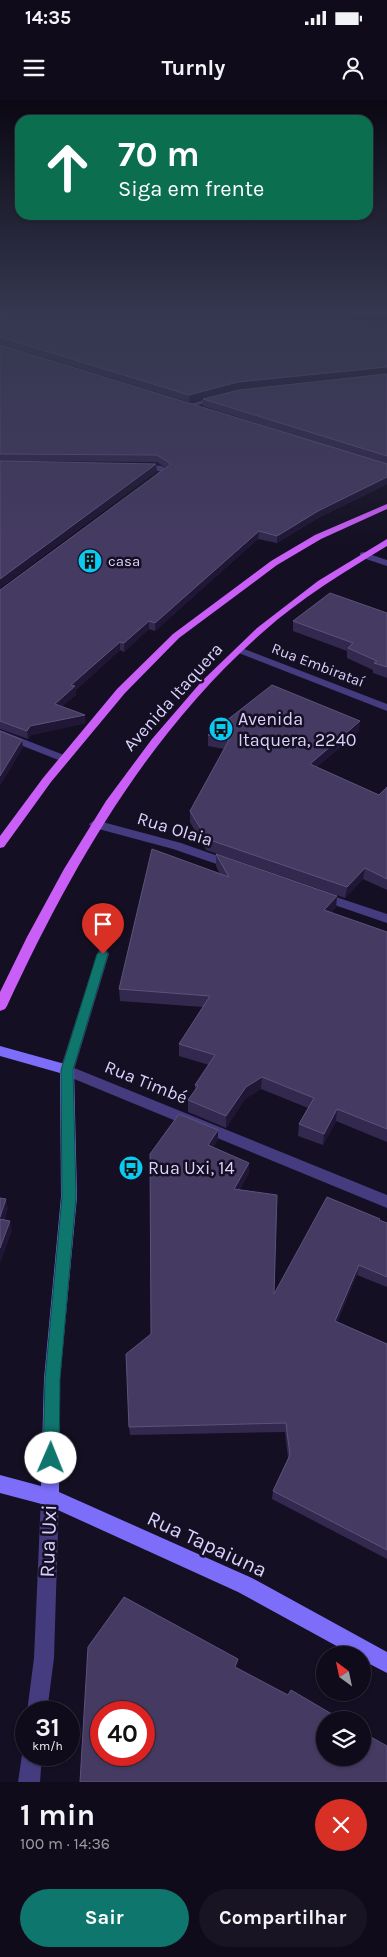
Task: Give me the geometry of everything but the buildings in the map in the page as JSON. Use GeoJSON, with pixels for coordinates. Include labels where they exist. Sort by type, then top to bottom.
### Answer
{"type":"FeatureCollection","features":[{"type":"Feature","properties":{"kind":"main road","name":"Avenida Itaquera"},"geometry":{"type":"LineString","coordinates":[[0,844],[65,759],[121,691],[176,636],[274,563],[318,537],[387,506]]}},
{"type":"Feature","properties":{"kind":"main road","name":"Avenida Itaquera"},"geometry":{"type":"LineString","coordinates":[[0,1006],[29,942],[95,824],[151,744],[205,684],[239,650],[320,582],[387,542]]}},
{"type":"Feature","properties":{"kind":"street"},"geometry":{"type":"LineString","coordinates":[[188,406],[229,395]]}},
{"type":"Feature","properties":{"kind":"street"},"geometry":{"type":"LineString","coordinates":[[179,403],[207,412]]}},
{"type":"Feature","properties":{"kind":"street"},"geometry":{"type":"LineString","coordinates":[[127,466],[162,468],[163,474],[150,483]]}},
{"type":"Feature","properties":{"kind":"street"},"geometry":{"type":"LineString","coordinates":[[363,555],[387,563]]}},
{"type":"Feature","properties":{"kind":"street","name":"Rua Embirataí"},"geometry":{"type":"LineString","coordinates":[[239,650],[387,708]]}},
{"type":"Feature","properties":{"kind":"street"},"geometry":{"type":"LineString","coordinates":[[0,733],[65,759]]}},
{"type":"Feature","properties":{"kind":"street","name":"Rua Olaia"},"geometry":{"type":"LineString","coordinates":[[95,824],[177,846],[241,868]]}},
{"type":"Feature","properties":{"kind":"street"},"geometry":{"type":"LineString","coordinates":[[314,894],[387,919]]}},
{"type":"Feature","properties":{"kind":"street"},"geometry":{"type":"LineString","coordinates":[[67,1070],[103,954]]}},
{"type":"Feature","properties":{"kind":"street","name":"Rua Timbé"},"geometry":{"type":"LineString","coordinates":[[0,1050],[67,1070],[387,1202]]}},
{"type":"Feature","properties":{"kind":"street","name":"Rua Uxi"},"geometry":{"type":"LineString","coordinates":[[38,1701],[44,1658],[52,1379],[69,1197],[67,1070]]}},
{"type":"Feature","properties":{"kind":"street","name":"Rua Tapaiuna"},"geometry":{"type":"LineString","coordinates":[[0,1484],[50,1497],[245,1585],[387,1663]]}},
{"type":"Feature","properties":{"kind":"street"},"geometry":{"type":"LineString","coordinates":[[29,1782],[31,1766]]}},
{"type":"Feature","properties":{"kind":"place","name":"casa"},"geometry":{"type":"Point","coordinates":[90,561]}},
{"type":"Feature","properties":{"kind":"place","name":"Avenida Itaquera, 2240"},"geometry":{"type":"Point","coordinates":[221,729]}},
{"type":"Feature","properties":{"kind":"place","name":"Rua Uxi, 14"},"geometry":{"type":"Point","coordinates":[131,1168]}},
{"type":"Feature","properties":{"kind":"route"},"geometry":{"type":"LineString","coordinates":[[51,1458],[52,1379],[69,1197],[67,1070],[103,954]]}}]}
